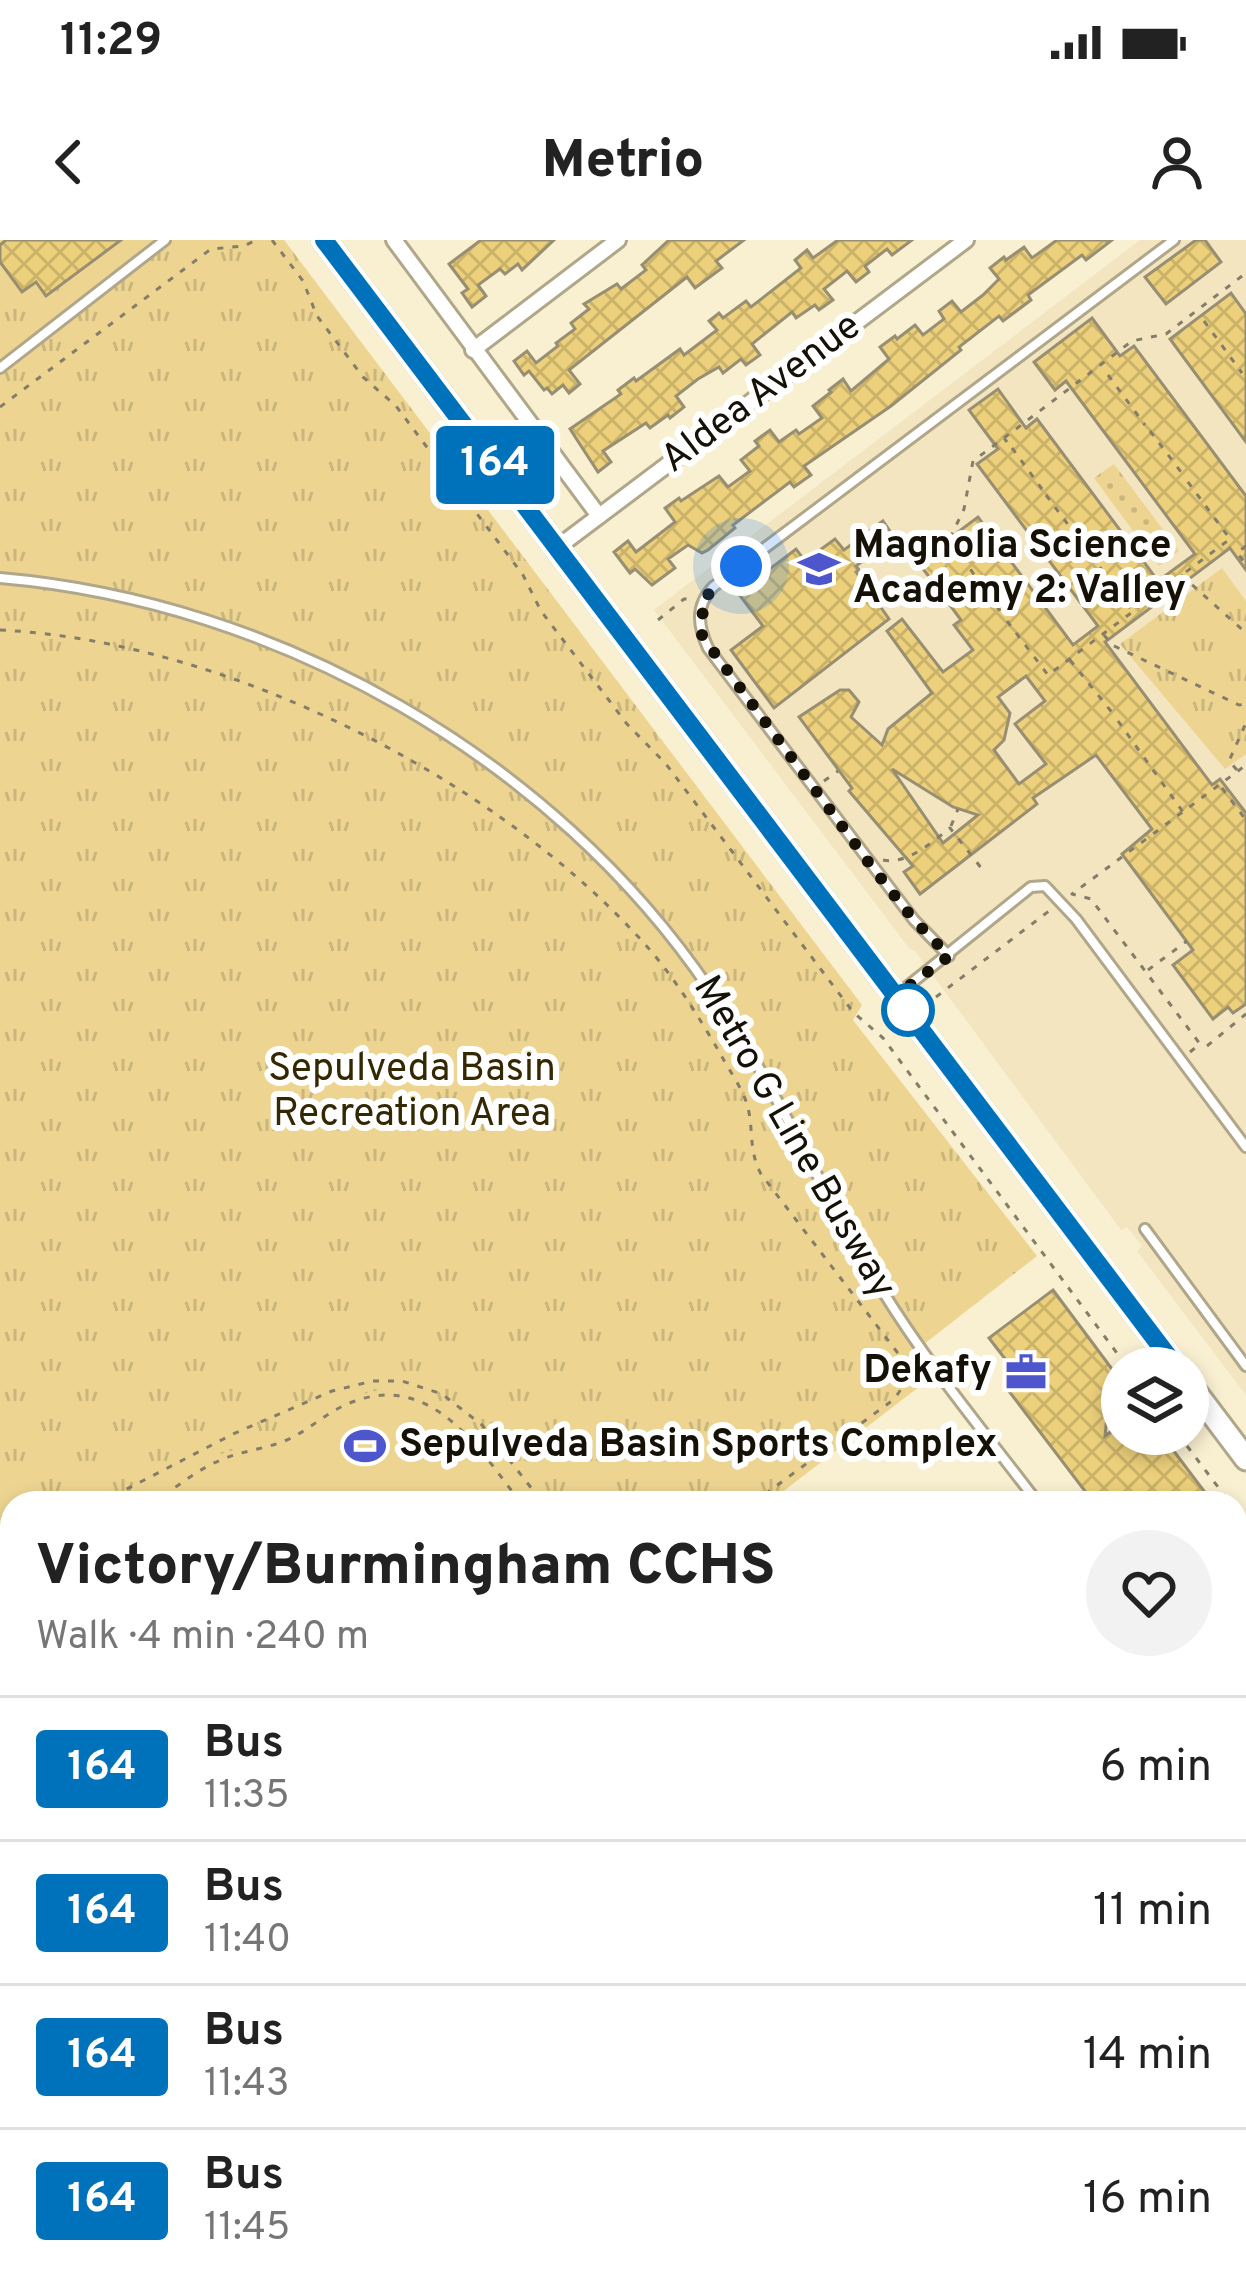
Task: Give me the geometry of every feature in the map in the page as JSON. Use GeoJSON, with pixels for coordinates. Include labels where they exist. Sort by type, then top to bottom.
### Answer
{"type":"FeatureCollection","features":[{"type":"Feature","properties":{"kind":"main road"},"geometry":{"type":"LineString","coordinates":[[324,240],[1161,1347]]}},
{"type":"Feature","properties":{"kind":"main road"},"geometry":{"type":"LineString","coordinates":[[1209,1410],[1246,1459]]}},
{"type":"Feature","properties":{"kind":"street"},"geometry":{"type":"LineString","coordinates":[[394,240],[599,516]]}},
{"type":"Feature","properties":{"kind":"street"},"geometry":{"type":"LineString","coordinates":[[472,350],[618,240]]}},
{"type":"Feature","properties":{"kind":"street","name":"Aldea Avenue"},"geometry":{"type":"LineString","coordinates":[[558,547],[967,240]]}},
{"type":"Feature","properties":{"kind":"lane"},"geometry":{"type":"LineString","coordinates":[[0,368],[165,240]]}},
{"type":"Feature","properties":{"kind":"lane"},"geometry":{"type":"LineString","coordinates":[[949,956],[914,920],[708,648],[700,624],[703,599],[1174,240]]}},
{"type":"Feature","properties":{"kind":"lane","name":"Metro G Line Busway"},"geometry":{"type":"LineString","coordinates":[[0,578],[115,596],[271,643],[369,688],[444,734],[548,812],[637,897],[709,987],[880,1288],[1029,1491]]}},
{"type":"Feature","properties":{"kind":"lane"},"geometry":{"type":"LineString","coordinates":[[897,995],[1031,887],[1045,886],[1062,901],[1246,1147]]}},
{"type":"Feature","properties":{"kind":"lane"},"geometry":{"type":"LineString","coordinates":[[1145,1229],[1246,1366]]}},
{"type":"Feature","properties":{"kind":"path"},"geometry":{"type":"LineString","coordinates":[[0,407],[211,249],[256,240]]}},
{"type":"Feature","properties":{"kind":"path"},"geometry":{"type":"LineString","coordinates":[[272,240],[303,281],[317,316],[363,377],[396,406],[627,724],[666,764],[853,1012],[883,1038],[1112,1347]]}},
{"type":"Feature","properties":{"kind":"path"},"geometry":{"type":"LineString","coordinates":[[950,538],[964,509],[973,461],[1132,341],[1166,334],[1246,273]]}},
{"type":"Feature","properties":{"kind":"path"},"geometry":{"type":"LineString","coordinates":[[1204,321],[1242,373]]}},
{"type":"Feature","properties":{"kind":"path"},"geometry":{"type":"LineString","coordinates":[[1108,375],[1145,425]]}},
{"type":"Feature","properties":{"kind":"path"},"geometry":{"type":"LineString","coordinates":[[1150,431],[1180,472]]}},
{"type":"Feature","properties":{"kind":"path"},"geometry":{"type":"LineString","coordinates":[[1012,448],[1133,611]]}},
{"type":"Feature","properties":{"kind":"path"},"geometry":{"type":"LineString","coordinates":[[1007,621],[1048,676],[1230,539],[1185,478]]}},
{"type":"Feature","properties":{"kind":"path"},"geometry":{"type":"LineString","coordinates":[[952,545],[1003,615]]}},
{"type":"Feature","properties":{"kind":"path"},"geometry":{"type":"LineString","coordinates":[[1246,546],[1238,553],[1246,564]]}},
{"type":"Feature","properties":{"kind":"path"},"geometry":{"type":"LineString","coordinates":[[1181,575],[1246,633]]}},
{"type":"Feature","properties":{"kind":"path"},"geometry":{"type":"LineString","coordinates":[[658,620],[684,599],[703,599]]}},
{"type":"Feature","properties":{"kind":"path"},"geometry":{"type":"LineString","coordinates":[[0,631],[125,648],[246,683],[316,713],[429,770],[491,810],[595,892],[647,946],[721,1055],[747,1104],[751,1155],[760,1174],[897,1352],[906,1375],[893,1400],[769,1491]]}},
{"type":"Feature","properties":{"kind":"path"},"geometry":{"type":"LineString","coordinates":[[1103,634],[1112,645],[1239,705],[1246,704]]}},
{"type":"Feature","properties":{"kind":"path"},"geometry":{"type":"LineString","coordinates":[[1069,659],[1183,812]]}},
{"type":"Feature","properties":{"kind":"path"},"geometry":{"type":"LineString","coordinates":[[1238,771],[1228,761],[1246,723]]}},
{"type":"Feature","properties":{"kind":"path"},"geometry":{"type":"LineString","coordinates":[[1180,1060],[1200,1044],[1091,899],[1072,894],[1246,765]]}},
{"type":"Feature","properties":{"kind":"path"},"geometry":{"type":"LineString","coordinates":[[823,782],[838,771]]}},
{"type":"Feature","properties":{"kind":"path"},"geometry":{"type":"LineString","coordinates":[[1220,785],[1246,820]]}},
{"type":"Feature","properties":{"kind":"path"},"geometry":{"type":"LineString","coordinates":[[881,860],[894,863],[923,848],[950,828],[958,809]]}},
{"type":"Feature","properties":{"kind":"path"},"geometry":{"type":"LineString","coordinates":[[950,828],[982,869]]}},
{"type":"Feature","properties":{"kind":"path"},"geometry":{"type":"LineString","coordinates":[[936,997],[1051,910]]}},
{"type":"Feature","properties":{"kind":"path"},"geometry":{"type":"LineString","coordinates":[[1146,971],[1187,941]]}},
{"type":"Feature","properties":{"kind":"path"},"geometry":{"type":"LineString","coordinates":[[1207,1046],[1246,1014]]}},
{"type":"Feature","properties":{"kind":"path"},"geometry":{"type":"LineString","coordinates":[[123,1491],[233,1434],[332,1391],[373,1381],[402,1381],[442,1394],[482,1425],[534,1491]]}},
{"type":"Feature","properties":{"kind":"path"},"geometry":{"type":"LineString","coordinates":[[169,1491],[214,1462],[286,1441],[352,1402],[388,1394],[421,1401],[447,1416],[512,1491]]}},
{"type":"Feature","properties":{"kind":"path"},"geometry":{"type":"LineString","coordinates":[[1194,1455],[1221,1491]]}},
{"type":"Feature","properties":{"kind":"shaded area"},"geometry":{"type":"Polygon","coordinates":[[[1140,240],[1246,240],[1246,1395],[1137,1251],[1142,1246],[1127,1227],[1121,1230],[654,610],[1140,240]]]}},
{"type":"Feature","properties":{"kind":"green space","name":"Sepulveda Basin Recreation Area"},"geometry":{"type":"Polygon","coordinates":[[[0,240],[284,240],[862,1005],[853,1020],[1037,1256],[910,1355],[927,1378],[924,1383],[784,1491],[0,1491],[0,240]]]}},
{"type":"Feature","properties":{"kind":"green space"},"geometry":{"type":"Polygon","coordinates":[[[1114,464],[1179,551],[1159,566],[1094,478],[1114,464]]]}},
{"type":"Feature","properties":{"kind":"green space"},"geometry":{"type":"Polygon","coordinates":[[[1222,568],[1246,601],[1246,754],[1225,769],[1120,644],[1222,568]]]}},
{"type":"Feature","properties":{"kind":"green space","name":"Sepulveda Basin Sports Complex"},"geometry":{"type":"Polygon","coordinates":[[[392,1389],[416,1396],[454,1418],[517,1491],[157,1491],[216,1456],[272,1439],[347,1400],[392,1389]]]}},
{"type":"Feature","properties":{"kind":"building"},"geometry":{"type":"Polygon","coordinates":[[[6,240],[121,240],[46,296],[36,282],[22,292],[0,262],[0,245],[6,240]]]}},
{"type":"Feature","properties":{"kind":"building"},"geometry":{"type":"Polygon","coordinates":[[[481,240],[554,240],[522,270],[518,264],[505,274],[500,269],[478,285],[486,296],[472,307],[462,293],[468,289],[449,264],[481,240]]]}},
{"type":"Feature","properties":{"kind":"building"},"geometry":{"type":"Polygon","coordinates":[[[669,240],[744,240],[716,261],[722,268],[695,288],[687,277],[569,370],[580,384],[569,393],[563,385],[552,394],[529,371],[524,375],[514,361],[527,351],[536,363],[558,346],[575,329],[571,323],[589,309],[584,304],[617,284],[621,289],[646,270],[642,265],[669,240]]]}},
{"type":"Feature","properties":{"kind":"building"},"geometry":{"type":"Polygon","coordinates":[[[838,240],[912,240],[892,255],[887,249],[865,266],[869,272],[856,282],[847,271],[824,289],[833,300],[819,310],[815,305],[796,318],[792,312],[752,344],[760,355],[746,365],[741,359],[723,373],[719,367],[698,379],[676,396],[684,407],[670,418],[650,428],[646,423],[603,451],[611,462],[598,472],[570,429],[621,394],[618,390],[634,378],[636,381],[680,349],[684,355],[717,330],[709,321],[719,313],[723,318],[746,301],[751,307],[801,268],[795,260],[807,250],[813,258],[838,240]]]}},
{"type":"Feature","properties":{"kind":"building"},"geometry":{"type":"Polygon","coordinates":[[[1057,240],[1112,240],[1086,260],[1082,255],[1028,295],[1031,300],[1003,321],[999,316],[891,406],[804,466],[811,475],[794,487],[790,482],[708,550],[702,553],[688,545],[668,559],[675,568],[652,585],[635,569],[630,573],[614,552],[628,541],[636,552],[675,522],[665,508],[679,498],[719,476],[728,487],[750,471],[741,460],[770,430],[779,442],[822,418],[813,406],[829,390],[843,379],[851,391],[889,359],[880,347],[915,325],[923,335],[944,319],[939,311],[952,301],[961,312],[999,279],[990,268],[1004,257],[1024,247],[1032,258],[1057,240]]]}},
{"type":"Feature","properties":{"kind":"building"},"geometry":{"type":"Polygon","coordinates":[[[1196,240],[1205,240],[1221,262],[1166,304],[1145,277],[1196,240]]]}},
{"type":"Feature","properties":{"kind":"building"},"geometry":{"type":"Polygon","coordinates":[[[1231,293],[1246,314],[1246,442],[1170,339],[1231,293]]]}},
{"type":"Feature","properties":{"kind":"building"},"geometry":{"type":"Polygon","coordinates":[[[1092,318],[1120,356],[1134,346],[1246,496],[1246,570],[1230,548],[1105,642],[1212,785],[1220,779],[1246,813],[1246,1004],[1233,1013],[1228,1007],[1213,1019],[1173,965],[1193,950],[1122,854],[1152,829],[1096,755],[1033,798],[1037,804],[920,894],[904,872],[913,866],[849,791],[852,788],[799,717],[840,690],[849,690],[859,702],[851,717],[882,745],[888,729],[932,693],[887,631],[902,619],[943,672],[973,650],[954,625],[961,620],[918,562],[978,517],[1073,645],[1098,626],[977,464],[998,449],[969,410],[998,389],[1026,428],[1037,419],[1158,581],[1195,554],[1066,381],[1055,390],[1034,362],[1092,318]],[[1026,676],[998,697],[1010,713],[1004,740],[994,750],[1019,784],[1046,764],[1015,724],[1045,701],[1026,676]],[[892,769],[943,843],[978,815],[953,807],[892,769]]]}},
{"type":"Feature","properties":{"kind":"building"},"geometry":{"type":"Polygon","coordinates":[[[883,521],[894,537],[856,566],[856,572],[889,619],[774,708],[731,650],[763,626],[738,593],[796,549],[805,561],[835,539],[844,550],[883,521]]]}},
{"type":"Feature","properties":{"kind":"building"},"geometry":{"type":"Polygon","coordinates":[[[1053,1290],[1101,1354],[1101,1455],[1177,1455],[1204,1491],[1085,1491],[1005,1386],[1009,1364],[989,1338],[1053,1290]]]}},
{"type":"Feature","properties":{"kind":"bus line","name":"164"},"geometry":{"type":"LineString","coordinates":[[324,240],[1161,1347]]}},
{"type":"Feature","properties":{"kind":"place","name":"Magnolia Science Academy 2: Valley"},"geometry":{"type":"Point","coordinates":[819,569]}},
{"type":"Feature","properties":{"kind":"place","name":"Dekafy"},"geometry":{"type":"Point","coordinates":[1026,1372]}},
{"type":"Feature","properties":{"kind":"place","name":"Sepulveda Basin Sports Complex"},"geometry":{"type":"Point","coordinates":[365,1446]}},
{"type":"Feature","properties":{"kind":"route"},"geometry":{"type":"LineString","coordinates":[[741,566],[703,599],[702,636],[872,867],[949,956],[897,995],[912,1015],[908,1010]]}}]}
